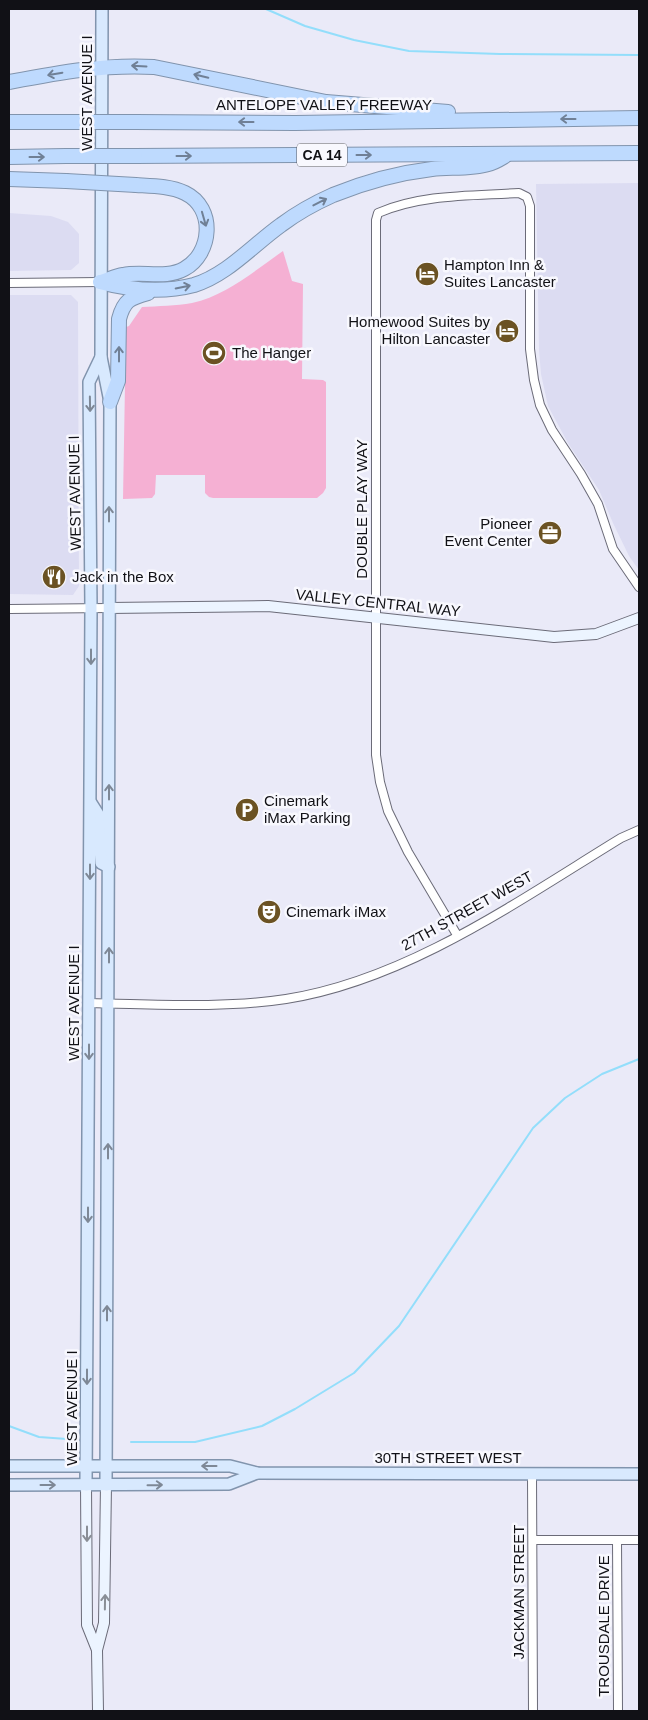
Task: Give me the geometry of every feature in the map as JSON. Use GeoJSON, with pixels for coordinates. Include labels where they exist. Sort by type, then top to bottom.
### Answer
{"type":"FeatureCollection","features":[{"type":"Feature","properties":{"kind":"highway"},"geometry":{"type":"LineString","coordinates":[[9,82],[102,67],[125,65],[154,67],[326,102],[450,112],[482,120]]}},
{"type":"Feature","properties":{"kind":"highway","name":"ANTELOPE VALLEY FREEWAY"},"geometry":{"type":"LineString","coordinates":[[9,122],[294,123],[639,118]]}},
{"type":"Feature","properties":{"kind":"highway","name":"CA 14"},"geometry":{"type":"LineString","coordinates":[[9,157],[639,153]]}},
{"type":"Feature","properties":{"kind":"highway"},"geometry":{"type":"LineString","coordinates":[[100,282],[123,288],[159,289],[179,288],[196,284],[225,269],[282,224],[306,208],[356,186],[391,176],[432,169],[489,164],[509,154]]}},
{"type":"Feature","properties":{"kind":"highway"},"geometry":{"type":"LineString","coordinates":[[9,179],[166,188],[186,194],[198,203],[206,219],[207,231],[204,247],[196,260],[184,270],[173,273],[124,274],[100,282]]}},
{"type":"Feature","properties":{"kind":"highway"},"geometry":{"type":"LineString","coordinates":[[110,402],[118,381],[119,319],[121,311],[125,303],[134,296],[159,289]]}},
{"type":"Feature","properties":{"kind":"main road","name":"WEST AVENUE I"},"geometry":{"type":"LineString","coordinates":[[102,9],[101,358],[110,402],[106,1485]]}},
{"type":"Feature","properties":{"kind":"main road","name":"WEST AVENUE I"},"geometry":{"type":"LineString","coordinates":[[86,1485],[91,608],[89,382],[101,358]]}},
{"type":"Feature","properties":{"kind":"main road"},"geometry":{"type":"LineString","coordinates":[[90,802],[98,814],[101,863],[109,867]]}},
{"type":"Feature","properties":{"kind":"main road","name":"30TH STREET WEST"},"geometry":{"type":"LineString","coordinates":[[9,1466],[230,1466],[257,1473],[639,1474]]}},
{"type":"Feature","properties":{"kind":"main road","name":"30TH STREET WEST"},"geometry":{"type":"LineString","coordinates":[[9,1485],[229,1484],[257,1473]]}},
{"type":"Feature","properties":{"kind":"street","name":"DOUBLE PLAY WAY"},"geometry":{"type":"LineString","coordinates":[[457,936],[408,852],[388,811],[380,782],[376,755],[376,220],[378,213],[396,205],[440,198],[519,193],[527,197],[530,206],[530,349],[534,380],[540,405],[552,430],[598,504],[614,548],[639,587]]}},
{"type":"Feature","properties":{"kind":"street"},"geometry":{"type":"LineString","coordinates":[[9,283],[100,282]]}},
{"type":"Feature","properties":{"kind":"street","name":"VALLEY CENTRAL WAY"},"geometry":{"type":"LineString","coordinates":[[109,608],[268,606],[554,637],[596,634],[639,618]]}},
{"type":"Feature","properties":{"kind":"street"},"geometry":{"type":"LineString","coordinates":[[9,609],[109,608]]}},
{"type":"Feature","properties":{"kind":"street","name":"27TH STREET WEST"},"geometry":{"type":"LineString","coordinates":[[89,1004],[234,1004],[286,999],[336,987],[425,953],[493,916],[621,838],[639,830]]}},
{"type":"Feature","properties":{"kind":"street","name":"JACKMAN STREET"},"geometry":{"type":"LineString","coordinates":[[532,1474],[533,1711]]}},
{"type":"Feature","properties":{"kind":"street","name":"WEST AVENUE I"},"geometry":{"type":"LineString","coordinates":[[86,1485],[87,1625],[97,1650]]}},
{"type":"Feature","properties":{"kind":"street","name":"WEST AVENUE I"},"geometry":{"type":"LineString","coordinates":[[98,1711],[97,1650],[104,1623],[106,1485]]}},
{"type":"Feature","properties":{"kind":"street"},"geometry":{"type":"LineString","coordinates":[[533,1540],[639,1540]]}},
{"type":"Feature","properties":{"kind":"street","name":"TROUSDALE DRIVE"},"geometry":{"type":"LineString","coordinates":[[617,1540],[618,1711]]}},
{"type":"Feature","properties":{"kind":"shaded area"},"geometry":{"type":"Polygon","coordinates":[[[639,183],[639,570],[629,556],[599,490],[568,443],[548,406],[541,374],[539,350],[536,184],[639,183]]]}},
{"type":"Feature","properties":{"kind":"shaded area"},"geometry":{"type":"Polygon","coordinates":[[[9,213],[51,216],[68,222],[79,234],[79,263],[71,270],[9,271],[9,213]]]}},
{"type":"Feature","properties":{"kind":"shaded area","name":"The Hanger"},"geometry":{"type":"Polygon","coordinates":[[[283,251],[292,281],[303,284],[302,379],[323,380],[326,382],[326,488],[323,493],[317,498],[213,498],[205,493],[205,475],[156,475],[155,494],[152,498],[123,499],[126,327],[129,326],[142,307],[186,304],[205,299],[240,282],[283,251]]]}},
{"type":"Feature","properties":{"kind":"shaded area"},"geometry":{"type":"Polygon","coordinates":[[[9,295],[71,295],[78,302],[79,586],[73,595],[9,594],[9,295]]]}},
{"type":"Feature","properties":{"kind":"waterway"},"geometry":{"type":"LineString","coordinates":[[266,9],[305,26],[354,40],[409,51],[639,55]]}},
{"type":"Feature","properties":{"kind":"waterway"},"geometry":{"type":"LineString","coordinates":[[131,1442],[195,1442],[262,1426],[295,1409],[354,1373],[399,1326],[533,1128],[565,1098],[602,1074],[639,1059]]}},
{"type":"Feature","properties":{"kind":"waterway"},"geometry":{"type":"LineString","coordinates":[[9,1426],[39,1437],[67,1439]]}},
{"type":"Feature","properties":{"kind":"place","name":"Hampton Inn & Suites Lancaster"},"geometry":{"type":"Point","coordinates":[427,274]}},
{"type":"Feature","properties":{"kind":"place","name":"Homewood Suites by Hilton Lancaster"},"geometry":{"type":"Point","coordinates":[507,331]}},
{"type":"Feature","properties":{"kind":"place","name":"The Hanger"},"geometry":{"type":"Point","coordinates":[214,353]}},
{"type":"Feature","properties":{"kind":"place","name":"Pioneer Event Center"},"geometry":{"type":"Point","coordinates":[550,533]}},
{"type":"Feature","properties":{"kind":"place","name":"Jack in the Box"},"geometry":{"type":"Point","coordinates":[54,577]}},
{"type":"Feature","properties":{"kind":"place","name":"Cinemark iMax Parking"},"geometry":{"type":"Point","coordinates":[247,810]}},
{"type":"Feature","properties":{"kind":"place","name":"Cinemark iMax"},"geometry":{"type":"Point","coordinates":[269,912]}}]}
